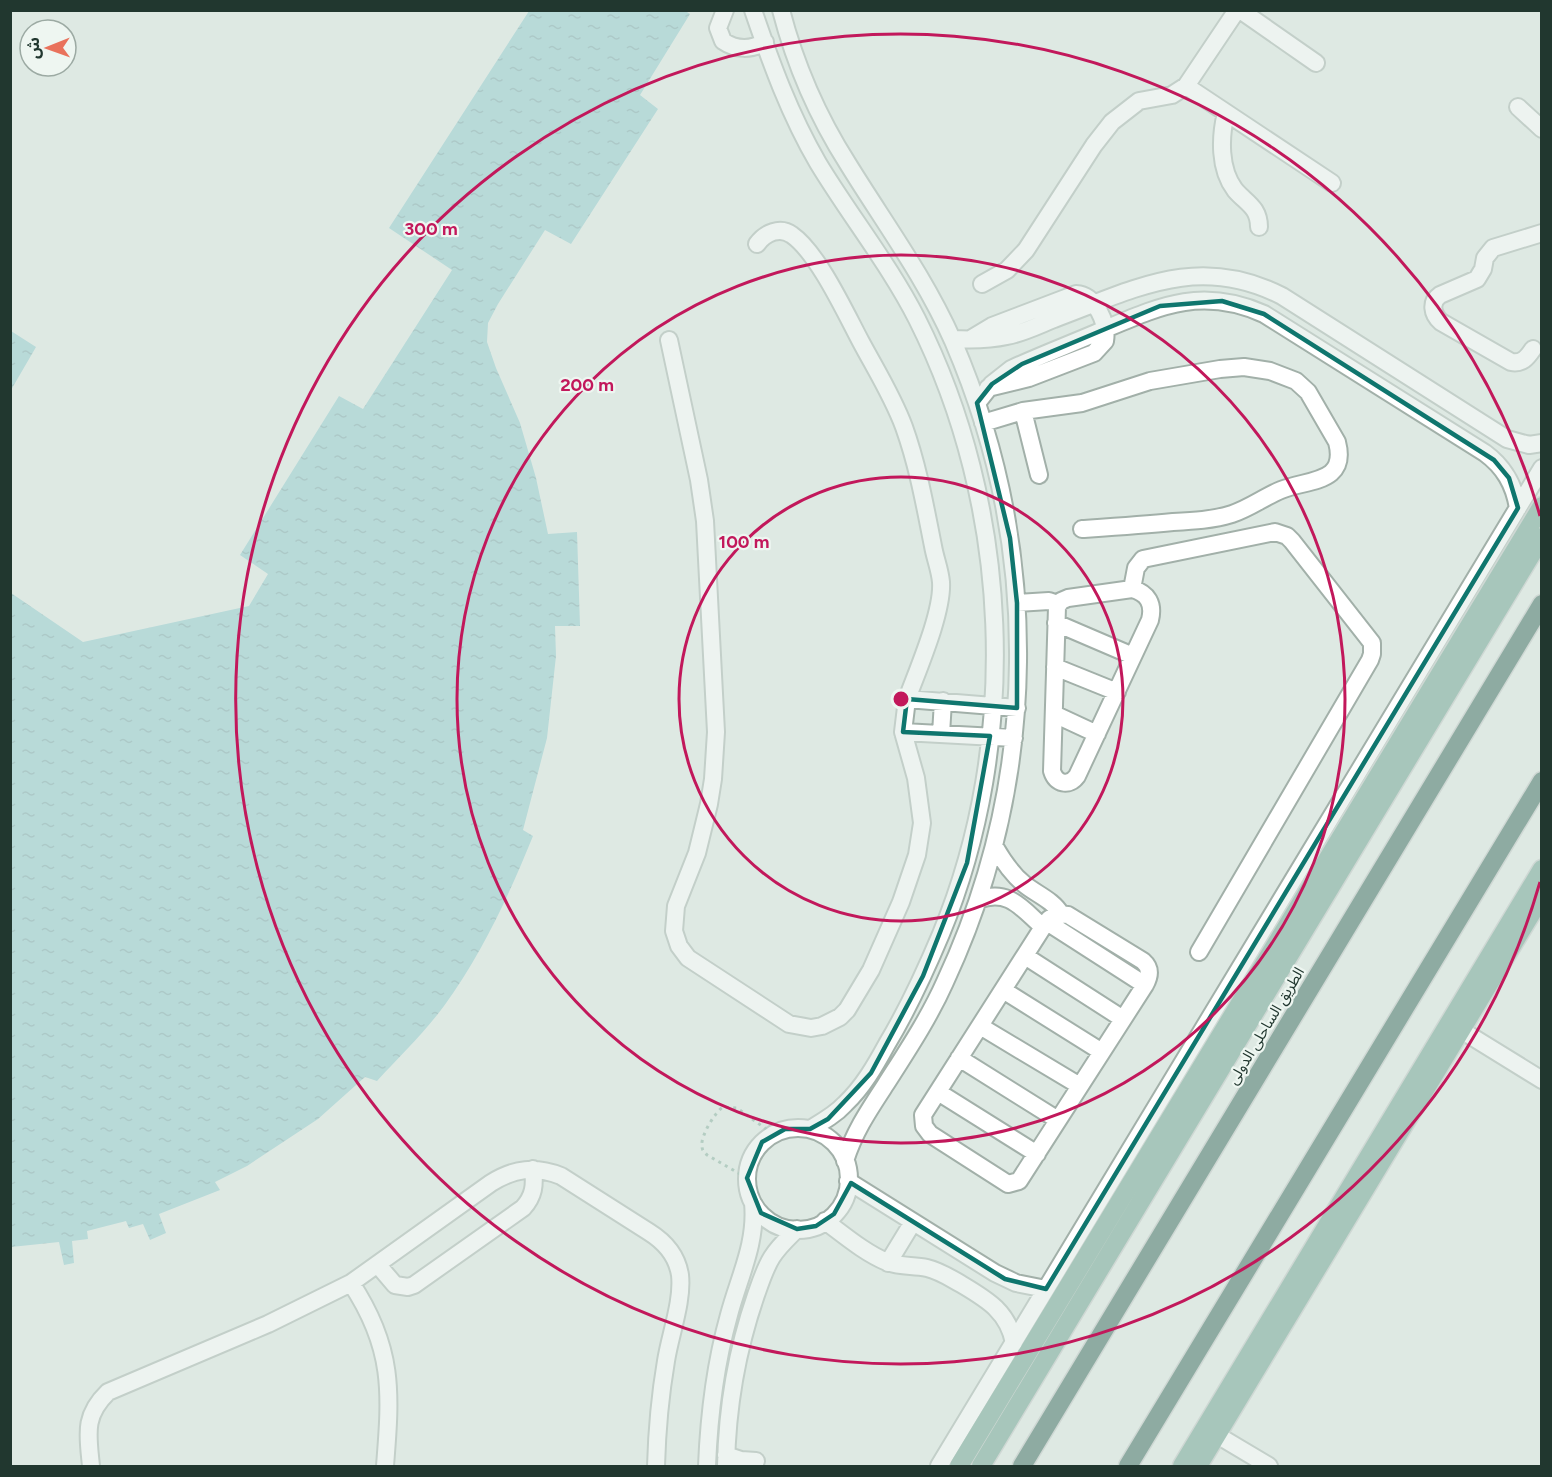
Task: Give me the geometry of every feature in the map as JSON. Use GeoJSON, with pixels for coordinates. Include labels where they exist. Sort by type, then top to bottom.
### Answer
{"type":"FeatureCollection","features":[{"type":"Feature","properties":{"kind":"highway","name":"الطريق الساحلى الدولى"},"geometry":{"type":"LineString","coordinates":[[1022,1467],[1542,604]]}},
{"type":"Feature","properties":{"kind":"highway"},"geometry":{"type":"LineString","coordinates":[[1128,1467],[1542,781]]}},
{"type":"Feature","properties":{"kind":"main road"},"geometry":{"type":"LineString","coordinates":[[981,1467],[1511,572],[1542,506]]}},
{"type":"Feature","properties":{"kind":"main road"},"geometry":{"type":"LineString","coordinates":[[959,1467],[1021,1347],[1376,760],[1511,572],[1542,537]]}},
{"type":"Feature","properties":{"kind":"main road"},"geometry":{"type":"LineString","coordinates":[[1182,1467],[1542,869]]}},
{"type":"Feature","properties":{"kind":"main road"},"geometry":{"type":"LineString","coordinates":[[1198,1467],[1542,896]]}},
{"type":"Feature","properties":{"kind":"street"},"geometry":{"type":"LineString","coordinates":[[726,10],[718,28],[723,41],[743,48],[758,46],[765,42]]}},
{"type":"Feature","properties":{"kind":"street"},"geometry":{"type":"LineString","coordinates":[[753,10],[789,106],[817,161],[886,265],[929,346],[958,423],[982,510],[993,614],[992,706],[981,801],[967,863],[952,906],[923,976],[871,1073],[858,1090],[828,1119],[810,1129]]}},
{"type":"Feature","properties":{"kind":"street"},"geometry":{"type":"LineString","coordinates":[[781,10],[804,78],[830,132],[920,276],[952,339],[980,414],[1004,505],[1013,557],[1017,603],[1019,660],[1017,708],[1005,804],[995,847],[978,900],[945,983],[922,1026],[861,1122],[845,1161]]}},
{"type":"Feature","properties":{"kind":"street"},"geometry":{"type":"LineString","coordinates":[[982,284],[1007,270],[1026,250],[1094,145],[1113,122],[1139,101],[1172,95],[1186,86],[1239,10],[1316,63]]}},
{"type":"Feature","properties":{"kind":"street"},"geometry":{"type":"LineString","coordinates":[[1186,86],[1332,183]]}},
{"type":"Feature","properties":{"kind":"street"},"geometry":{"type":"LineString","coordinates":[[1518,107],[1542,129]]}},
{"type":"Feature","properties":{"kind":"street"},"geometry":{"type":"LineString","coordinates":[[1226,113],[1222,138],[1227,173],[1235,190],[1256,210],[1259,227]]}},
{"type":"Feature","properties":{"kind":"street"},"geometry":{"type":"LineString","coordinates":[[669,340],[699,480],[705,521],[716,732],[715,767],[709,804],[696,853],[676,906],[674,931],[679,946],[688,958],[789,1024],[811,1028],[822,1026],[840,1017],[847,1010],[871,970],[901,902],[917,855],[922,823],[916,778],[903,732],[907,699],[935,618],[941,582],[919,480],[906,433],[879,373],[827,280],[793,236],[788,233],[771,232],[762,237],[757,244]]}},
{"type":"Feature","properties":{"kind":"street"},"geometry":{"type":"LineString","coordinates":[[1533,349],[1525,360],[1511,362],[1441,322],[1436,318],[1433,308],[1436,298],[1440,295],[1477,279],[1483,269],[1485,258],[1492,248],[1542,233]]}},
{"type":"Feature","properties":{"kind":"street"},"geometry":{"type":"LineString","coordinates":[[952,339],[969,340],[1010,336],[1095,303],[1175,277],[1212,275],[1230,277],[1265,287],[1282,296],[1497,434],[1518,443],[1542,443]]}},
{"type":"Feature","properties":{"kind":"street"},"geometry":{"type":"LineString","coordinates":[[899,287],[920,276]]}},
{"type":"Feature","properties":{"kind":"street"},"geometry":{"type":"LineString","coordinates":[[980,414],[988,388],[1011,369],[1160,306],[1190,300],[1222,301],[1264,314],[1494,460],[1509,478],[1518,508]]}},
{"type":"Feature","properties":{"kind":"street"},"geometry":{"type":"LineString","coordinates":[[1095,303],[1105,329]]}},
{"type":"Feature","properties":{"kind":"street"},"geometry":{"type":"LineString","coordinates":[[1341,362],[1354,342]]}},
{"type":"Feature","properties":{"kind":"street"},"geometry":{"type":"LineString","coordinates":[[958,423],[980,414],[1072,406],[1133,386],[1167,378],[1232,367],[1256,368],[1290,377],[1302,386],[1337,442],[1339,450],[1337,464],[1335,470],[1326,478],[1281,490],[1234,513],[1203,519],[1082,529]]}},
{"type":"Feature","properties":{"kind":"street"},"geometry":{"type":"LineString","coordinates":[[1023,411],[1039,475]]}},
{"type":"Feature","properties":{"kind":"street"},"geometry":{"type":"LineString","coordinates":[[939,1467],[1021,1347],[1046,1289],[1376,760],[1542,468]]}},
{"type":"Feature","properties":{"kind":"street"},"geometry":{"type":"LineString","coordinates":[[982,510],[1004,505]]}},
{"type":"Feature","properties":{"kind":"street"},"geometry":{"type":"LineString","coordinates":[[1132,589],[1137,565],[1143,559],[1275,532],[1287,536],[1292,541],[1372,643],[1370,660],[1199,952]]}},
{"type":"Feature","properties":{"kind":"street"},"geometry":{"type":"LineString","coordinates":[[1017,603],[1049,601],[1058,604],[1068,598],[1132,589],[1145,594],[1152,606],[1150,620],[1097,734],[1075,779],[1067,783],[1059,781],[1052,771],[1058,604]]}},
{"type":"Feature","properties":{"kind":"street"},"geometry":{"type":"LineString","coordinates":[[1056,623],[1133,656]]}},
{"type":"Feature","properties":{"kind":"street"},"geometry":{"type":"LineString","coordinates":[[1055,667],[1117,692]]}},
{"type":"Feature","properties":{"kind":"street"},"geometry":{"type":"LineString","coordinates":[[907,699],[1017,708]]}},
{"type":"Feature","properties":{"kind":"street"},"geometry":{"type":"LineString","coordinates":[[941,734],[943,701]]}},
{"type":"Feature","properties":{"kind":"street"},"geometry":{"type":"LineString","coordinates":[[1054,714],[1097,734]]}},
{"type":"Feature","properties":{"kind":"street"},"geometry":{"type":"LineString","coordinates":[[903,732],[1014,738]]}},
{"type":"Feature","properties":{"kind":"street"},"geometry":{"type":"LineString","coordinates":[[978,900],[994,896],[1009,898],[1022,909],[1050,921],[1145,985],[1019,1181],[1012,1184],[1005,1182],[927,1131],[923,1115],[1050,921],[1054,904],[1014,874],[995,847]]}},
{"type":"Feature","properties":{"kind":"street"},"geometry":{"type":"LineString","coordinates":[[1022,909],[1036,892]]}},
{"type":"Feature","properties":{"kind":"street"},"geometry":{"type":"LineString","coordinates":[[1025,956],[1123,1019]]}},
{"type":"Feature","properties":{"kind":"street"},"geometry":{"type":"LineString","coordinates":[[1003,990],[1102,1052]]}},
{"type":"Feature","properties":{"kind":"street"},"geometry":{"type":"LineString","coordinates":[[980,1026],[1080,1086]]}},
{"type":"Feature","properties":{"kind":"street"},"geometry":{"type":"LineString","coordinates":[[1461,1030],[1542,1080]]}},
{"type":"Feature","properties":{"kind":"street"},"geometry":{"type":"LineString","coordinates":[[959,1058],[1058,1120]]}},
{"type":"Feature","properties":{"kind":"street"},"geometry":{"type":"LineString","coordinates":[[938,1092],[1036,1154]]}},
{"type":"Feature","properties":{"kind":"street"},"geometry":{"type":"LineString","coordinates":[[785,1129],[810,1129],[832,1141],[845,1161],[848,1181],[846,1193],[841,1204],[825,1221],[816,1226],[797,1229],[783,1227],[771,1222],[761,1214],[753,1202],[748,1191],[749,1165],[754,1152],[773,1134],[785,1129]]}},
{"type":"Feature","properties":{"kind":"street"},"geometry":{"type":"LineString","coordinates":[[378,1265],[395,1285],[408,1287],[414,1285],[523,1208],[534,1188],[533,1169]]}},
{"type":"Feature","properties":{"kind":"street"},"geometry":{"type":"LineString","coordinates":[[91,1467],[88,1428],[91,1414],[108,1392],[268,1324],[351,1283],[491,1183],[518,1170],[533,1169],[561,1176],[649,1232],[669,1249],[676,1260],[681,1286],[660,1398],[656,1467]]}},
{"type":"Feature","properties":{"kind":"street"},"geometry":{"type":"LineString","coordinates":[[848,1181],[1005,1279],[1046,1289]]}},
{"type":"Feature","properties":{"kind":"street"},"geometry":{"type":"LineString","coordinates":[[707,1467],[708,1428],[716,1372],[728,1316],[752,1242],[755,1222],[753,1202]]}},
{"type":"Feature","properties":{"kind":"street"},"geometry":{"type":"LineString","coordinates":[[825,1221],[888,1263],[935,1270],[982,1297],[1004,1316],[1021,1347]]}},
{"type":"Feature","properties":{"kind":"street"},"geometry":{"type":"LineString","coordinates":[[888,1263],[913,1222]]}},
{"type":"Feature","properties":{"kind":"street"},"geometry":{"type":"LineString","coordinates":[[756,1461],[726,1461],[735,1373],[746,1322],[765,1270],[783,1242],[797,1229]]}},
{"type":"Feature","properties":{"kind":"street"},"geometry":{"type":"LineString","coordinates":[[746,1262],[765,1270]]}},
{"type":"Feature","properties":{"kind":"street"},"geometry":{"type":"LineString","coordinates":[[351,1283],[366,1306],[385,1357],[389,1384],[385,1467]]}},
{"type":"Feature","properties":{"kind":"street"},"geometry":{"type":"LineString","coordinates":[[1217,1435],[1269,1467]]}},
{"type":"Feature","properties":{"kind":"path"},"geometry":{"type":"LineString","coordinates":[[747,1178],[707,1155],[702,1149],[702,1140],[716,1113],[723,1107],[733,1106],[773,1134]]}},
{"type":"Feature","properties":{"kind":"highlighted area"},"geometry":{"type":"Polygon","coordinates":[[[1222,301],[1264,314],[1494,460],[1509,478],[1518,508],[1046,1289],[1005,1279],[851,1183],[834,1214],[816,1226],[797,1229],[761,1213],[747,1178],[762,1142],[785,1129],[810,1129],[828,1119],[871,1073],[923,976],[967,863],[990,736],[903,732],[907,699],[1017,708],[1017,603],[1010,538],[977,403],[992,384],[1022,364],[1160,306],[1222,301]]]}},
{"type":"Feature","properties":{"kind":"water"},"geometry":{"type":"Polygon","coordinates":[[[684,10],[690,14],[640,95],[658,109],[571,244],[545,230],[488,323],[487,342],[520,423],[536,478],[548,534],[577,532],[580,626],[555,626],[556,656],[547,738],[523,830],[533,836],[483,945],[436,1016],[377,1081],[365,1077],[318,1119],[247,1166],[215,1182],[220,1190],[159,1214],[166,1233],[150,1240],[143,1224],[129,1228],[126,1221],[87,1231],[88,1239],[72,1241],[74,1263],[64,1265],[59,1242],[11,1247],[11,593],[83,642],[249,606],[268,574],[240,555],[339,396],[363,409],[452,270],[389,228],[529,11],[684,10]]]}},
{"type":"Feature","properties":{"kind":"water"},"geometry":{"type":"Polygon","coordinates":[[[11,331],[36,347],[11,390],[11,331]]]}}]}
